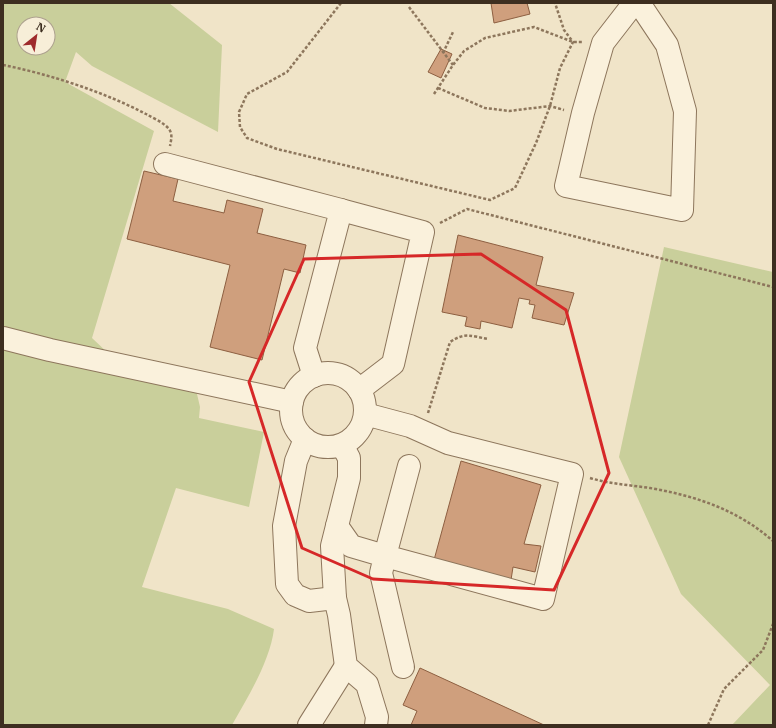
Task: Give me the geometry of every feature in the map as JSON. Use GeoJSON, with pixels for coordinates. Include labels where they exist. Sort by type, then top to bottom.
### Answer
{"type":"FeatureCollection","features":[{"type":"Feature","properties":{"kind":"lane"},"geometry":{"type":"LineString","coordinates":[[634,3],[603,43],[583,114],[566,186],[682,210],[685,111],[667,45],[639,3]]}},
{"type":"Feature","properties":{"kind":"lane"},"geometry":{"type":"LineString","coordinates":[[165,164],[423,232],[393,364],[359,390]]}},
{"type":"Feature","properties":{"kind":"lane"},"geometry":{"type":"LineString","coordinates":[[314,376],[305,348],[341,210]]}},
{"type":"Feature","properties":{"kind":"lane"},"geometry":{"type":"LineString","coordinates":[[3,338],[50,350],[292,402]]}},
{"type":"Feature","properties":{"kind":"lane"},"geometry":{"type":"LineString","coordinates":[[327,373],[339,375],[351,380],[359,390],[365,402],[365,414],[363,424],[358,433],[351,440],[333,447],[323,447],[305,439],[298,432],[293,422],[291,412],[292,402],[300,386],[304,382],[314,376],[327,373]]}},
{"type":"Feature","properties":{"kind":"lane"},"geometry":{"type":"LineString","coordinates":[[337,526],[351,546],[543,599],[572,474],[448,443],[410,426],[365,414]]}},
{"type":"Feature","properties":{"kind":"lane"},"geometry":{"type":"LineString","coordinates":[[305,439],[296,461],[284,526],[287,584],[295,595],[309,601],[335,598]]}},
{"type":"Feature","properties":{"kind":"lane"},"geometry":{"type":"LineString","coordinates":[[308,725],[346,666],[339,615],[335,598],[332,546],[349,478],[349,458],[342,444]]}},
{"type":"Feature","properties":{"kind":"lane"},"geometry":{"type":"LineString","coordinates":[[403,667],[381,573],[409,466]]}},
{"type":"Feature","properties":{"kind":"lane"},"geometry":{"type":"LineString","coordinates":[[346,666],[367,684],[377,717],[376,725]]}},
{"type":"Feature","properties":{"kind":"path"},"geometry":{"type":"LineString","coordinates":[[341,3],[287,72],[247,94],[239,112],[240,127],[247,138],[278,149],[490,200],[515,188],[536,143],[550,106],[560,68],[573,42]]}},
{"type":"Feature","properties":{"kind":"path"},"geometry":{"type":"LineString","coordinates":[[555,3],[564,30],[573,42]]}},
{"type":"Feature","properties":{"kind":"path"},"geometry":{"type":"LineString","coordinates":[[409,7],[452,65]]}},
{"type":"Feature","properties":{"kind":"path"},"geometry":{"type":"LineString","coordinates":[[434,94],[452,65],[464,51],[485,38],[534,27],[573,42],[603,43]]}},
{"type":"Feature","properties":{"kind":"path"},"geometry":{"type":"LineString","coordinates":[[443,53],[452,32]]}},
{"type":"Feature","properties":{"kind":"path"},"geometry":{"type":"LineString","coordinates":[[3,65],[54,78],[132,107],[157,119],[168,128],[172,136],[165,164]]}},
{"type":"Feature","properties":{"kind":"path"},"geometry":{"type":"LineString","coordinates":[[438,88],[485,108],[509,111],[530,107],[550,106],[583,114]]}},
{"type":"Feature","properties":{"kind":"path"},"geometry":{"type":"LineString","coordinates":[[423,232],[467,209],[773,287]]}},
{"type":"Feature","properties":{"kind":"path"},"geometry":{"type":"LineString","coordinates":[[422,432],[450,342],[459,335],[470,335],[488,339]]}},
{"type":"Feature","properties":{"kind":"path"},"geometry":{"type":"LineString","coordinates":[[572,474],[607,482],[653,489],[701,500],[720,507],[739,517],[773,541]]}},
{"type":"Feature","properties":{"kind":"path"},"geometry":{"type":"LineString","coordinates":[[708,725],[724,689],[762,650],[773,624]]}},
{"type":"Feature","properties":{"kind":"highlighted area"},"geometry":{"type":"Polygon","coordinates":[[[481,254],[566,310],[609,473],[554,590],[373,579],[302,548],[249,382],[304,259],[481,254]]]}},
{"type":"Feature","properties":{"kind":"green space"},"geometry":{"type":"Polygon","coordinates":[[[3,3],[169,3],[222,45],[218,132],[92,66],[76,52],[65,82],[154,131],[92,338],[110,355],[194,381],[200,407],[199,418],[264,432],[249,507],[176,488],[142,587],[228,609],[274,629],[268,654],[258,678],[232,725],[3,725],[3,3]]]}},
{"type":"Feature","properties":{"kind":"green space"},"geometry":{"type":"Polygon","coordinates":[[[664,247],[773,272],[773,725],[732,725],[770,685],[681,594],[619,457],[664,247]]]}},
{"type":"Feature","properties":{"kind":"building"},"geometry":{"type":"Polygon","coordinates":[[[491,3],[527,3],[530,14],[494,23],[491,3]]]}},
{"type":"Feature","properties":{"kind":"building"},"geometry":{"type":"Polygon","coordinates":[[[441,49],[452,54],[441,78],[428,72],[441,49]]]}},
{"type":"Feature","properties":{"kind":"building"},"geometry":{"type":"Polygon","coordinates":[[[144,171],[178,179],[173,201],[224,213],[227,200],[263,209],[257,233],[306,245],[300,273],[284,269],[262,360],[210,347],[230,265],[127,239],[144,171]]]}},
{"type":"Feature","properties":{"kind":"building"},"geometry":{"type":"Polygon","coordinates":[[[458,235],[543,257],[536,285],[574,293],[564,325],[532,318],[535,305],[529,304],[530,300],[519,298],[512,328],[481,321],[480,329],[465,326],[467,317],[442,312],[458,235]]]}},
{"type":"Feature","properties":{"kind":"building"},"geometry":{"type":"Polygon","coordinates":[[[461,461],[541,485],[524,544],[541,546],[535,572],[513,567],[511,580],[434,560],[461,461]]]}},
{"type":"Feature","properties":{"kind":"building"},"geometry":{"type":"Polygon","coordinates":[[[420,668],[544,725],[411,725],[417,711],[403,705],[420,668]]]}}]}
